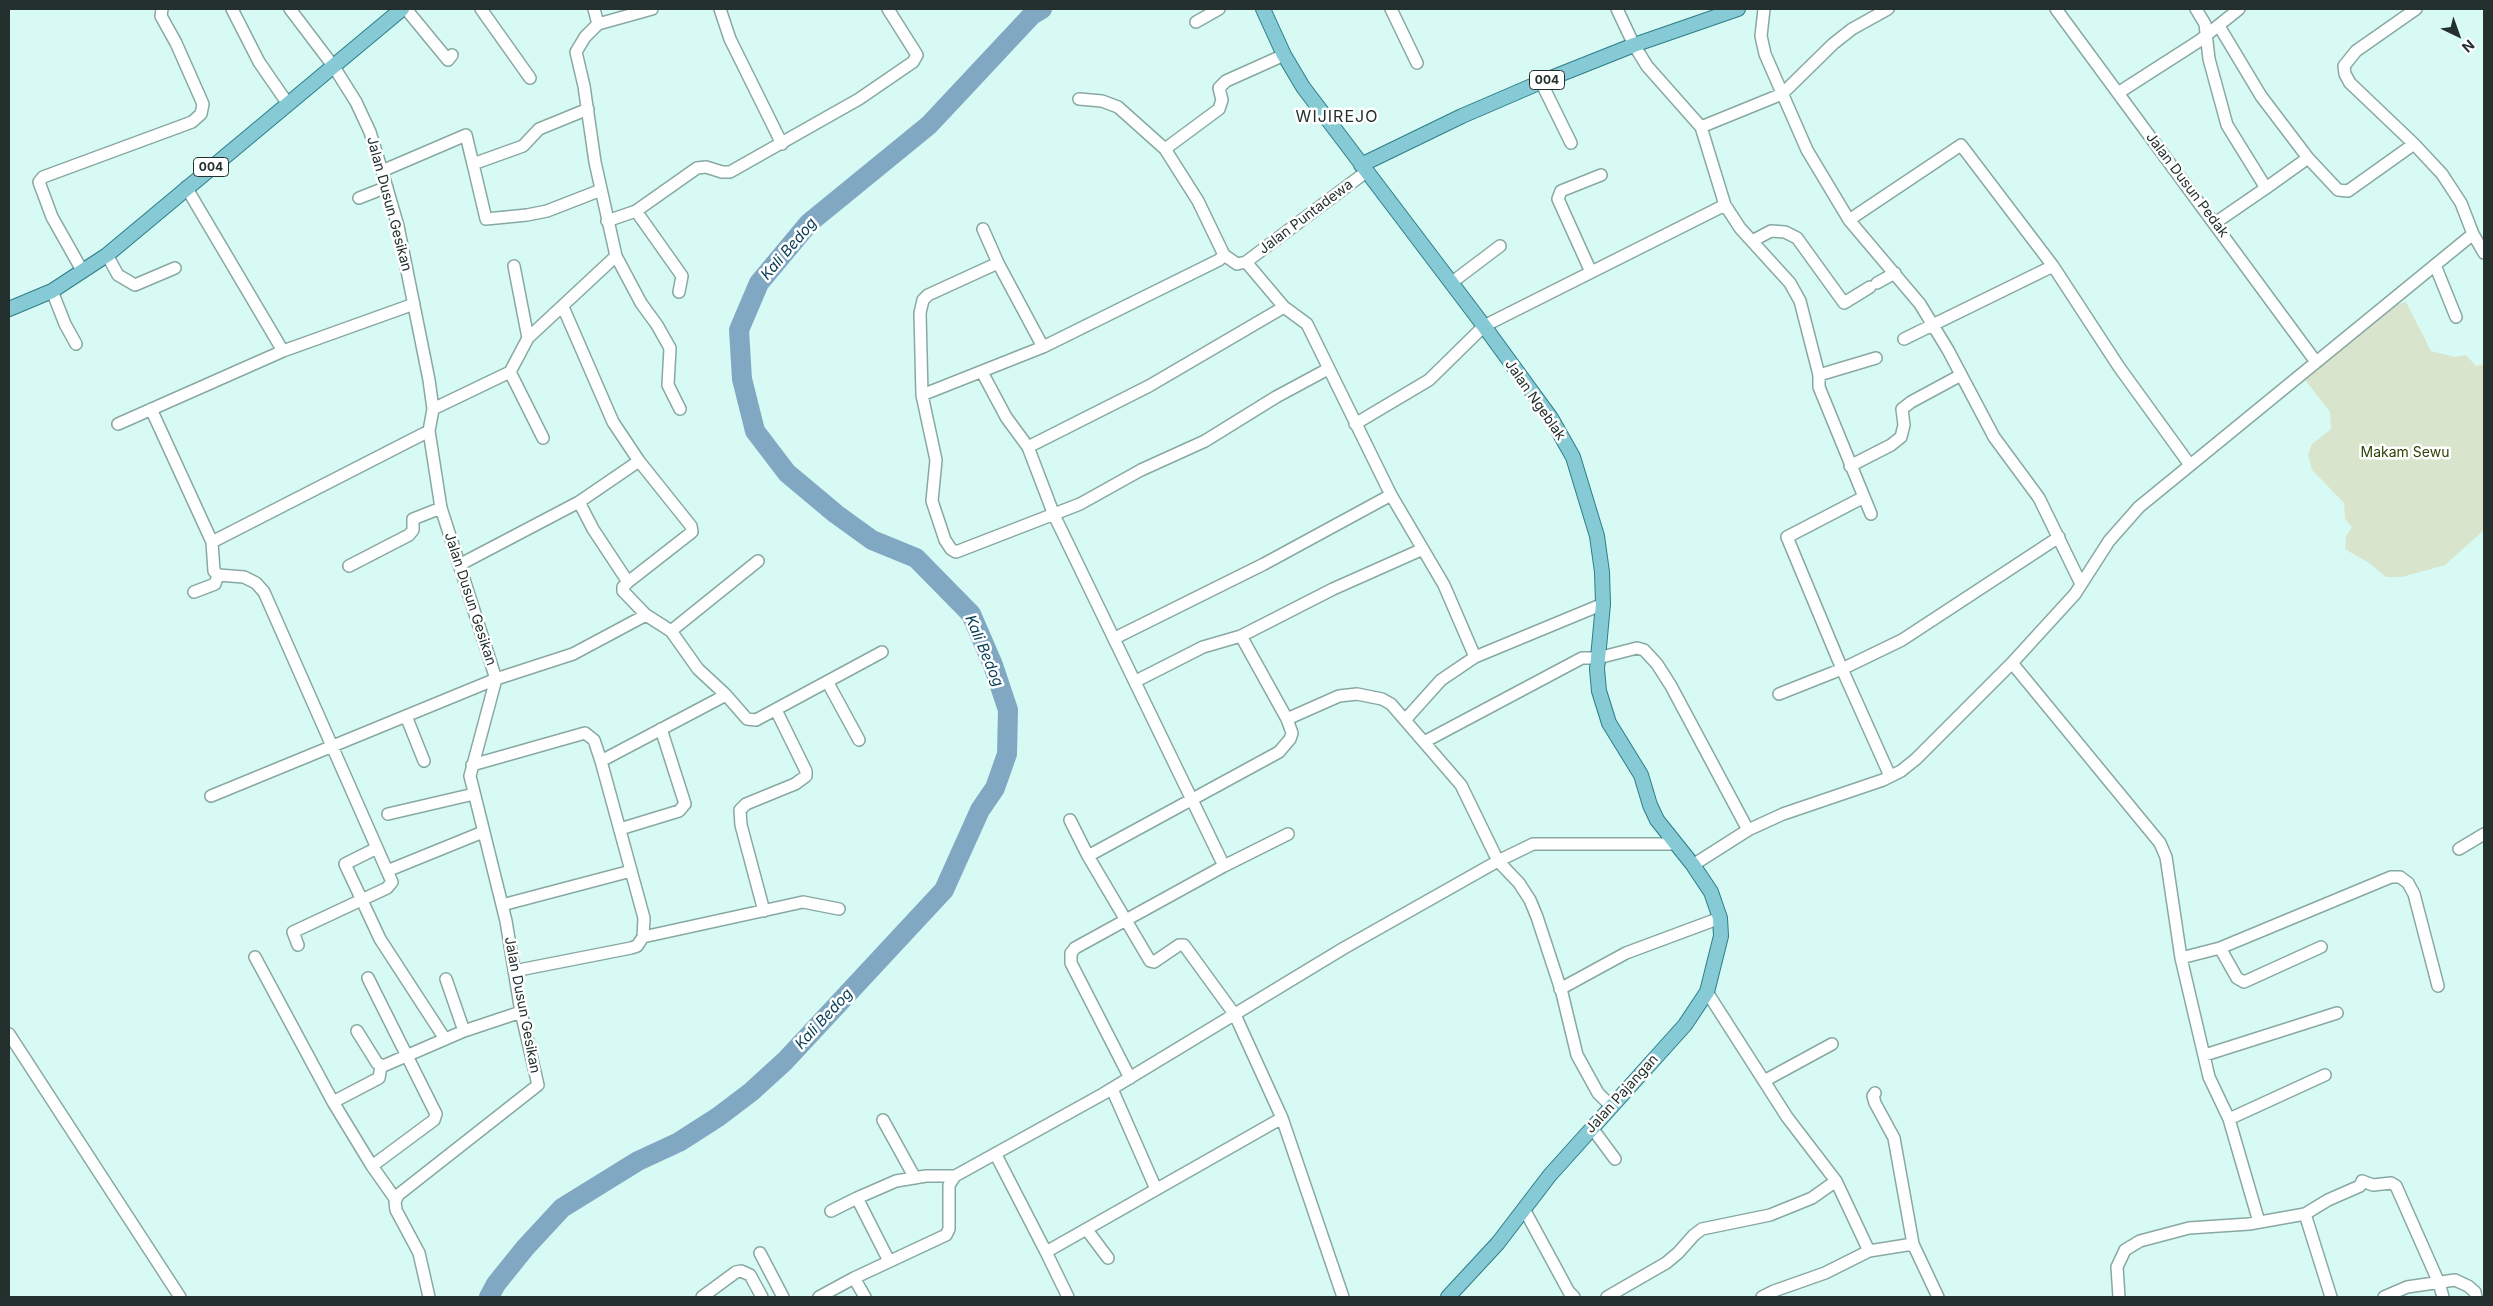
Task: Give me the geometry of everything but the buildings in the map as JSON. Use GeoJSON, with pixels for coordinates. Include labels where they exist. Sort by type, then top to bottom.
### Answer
{"type":"FeatureCollection","features":[{"type":"Feature","properties":{"kind":"main road","name":"004"},"geometry":{"type":"LineString","coordinates":[[9,309],[52,291],[107,256],[186,187],[404,9]]}},
{"type":"Feature","properties":{"kind":"main road","name":"Jalan Ngeblak"},"geometry":{"type":"LineString","coordinates":[[1263,9],[1284,55],[1303,87],[1484,326],[1551,418],[1573,457],[1597,536],[1602,572],[1603,604],[1597,679],[1610,723],[1641,775],[1650,805],[1675,844],[1693,865]]}},
{"type":"Feature","properties":{"kind":"main road","name":"004"},"geometry":{"type":"LineString","coordinates":[[1364,169],[1462,116],[1541,82],[1634,45],[1738,9]]}},
{"type":"Feature","properties":{"kind":"main road","name":"Jalan Pajangan"},"geometry":{"type":"LineString","coordinates":[[1448,1297],[1498,1243],[1524,1209],[1611,1106],[1685,1025],[1707,992],[1721,936],[1720,918],[1711,892],[1693,865]]}},
{"type":"Feature","properties":{"kind":"street"},"geometry":{"type":"LineString","coordinates":[[83,272],[52,217],[39,182],[43,177],[192,122],[200,114],[203,104],[176,43],[161,16],[162,9]]}},
{"type":"Feature","properties":{"kind":"street"},"geometry":{"type":"LineString","coordinates":[[232,9],[259,62],[288,104]]}},
{"type":"Feature","properties":{"kind":"street","name":"Jalan Dusun Gesikan"},"geometry":{"type":"LineString","coordinates":[[290,9],[334,67],[356,102],[370,132],[398,226],[433,409],[429,431],[442,508],[496,679],[470,776],[502,905],[521,1012],[538,1085],[399,1195]]}},
{"type":"Feature","properties":{"kind":"street"},"geometry":{"type":"LineString","coordinates":[[404,9],[448,60],[452,55]]}},
{"type":"Feature","properties":{"kind":"street"},"geometry":{"type":"LineString","coordinates":[[480,9],[514,53],[530,78]]}},
{"type":"Feature","properties":{"kind":"street"},"geometry":{"type":"LineString","coordinates":[[594,9],[598,24]]}},
{"type":"Feature","properties":{"kind":"street"},"geometry":{"type":"LineString","coordinates":[[652,9],[598,24],[585,37],[576,52],[588,109],[607,221],[616,256],[641,303],[657,324],[670,348],[668,385],[680,409]]}},
{"type":"Feature","properties":{"kind":"street"},"geometry":{"type":"LineString","coordinates":[[720,9],[730,39],[782,144]]}},
{"type":"Feature","properties":{"kind":"street"},"geometry":{"type":"LineString","coordinates":[[607,221],[636,211],[698,168],[706,166],[722,172],[730,172],[782,144],[859,98],[913,62],[917,55],[888,9]]}},
{"type":"Feature","properties":{"kind":"street"},"geometry":{"type":"LineString","coordinates":[[1196,22],[1219,9]]}},
{"type":"Feature","properties":{"kind":"street"},"geometry":{"type":"LineString","coordinates":[[1391,9],[1416,62]]}},
{"type":"Feature","properties":{"kind":"street"},"geometry":{"type":"LineString","coordinates":[[1617,9],[1634,45],[1647,66],[1701,127],[1726,205],[1740,228],[1790,283],[1800,301],[1819,375],[1819,387],[1871,514]]}},
{"type":"Feature","properties":{"kind":"street"},"geometry":{"type":"LineString","coordinates":[[1764,9],[1762,36],[1765,54],[1808,150],[1849,220],[1895,273],[1933,325],[1994,437],[2039,498],[2081,584]]}},
{"type":"Feature","properties":{"kind":"street"},"geometry":{"type":"LineString","coordinates":[[1701,127],[1782,94],[1839,39],[1852,29],[1888,9]]}},
{"type":"Feature","properties":{"kind":"street","name":"Jalan Dusun Pedak"},"geometry":{"type":"LineString","coordinates":[[2056,9],[2316,362]]}},
{"type":"Feature","properties":{"kind":"street"},"geometry":{"type":"LineString","coordinates":[[2196,9],[2208,35],[2209,59],[2221,109],[2233,136],[2266,188]]}},
{"type":"Feature","properties":{"kind":"street"},"geometry":{"type":"LineString","coordinates":[[2118,93],[2208,35],[2239,9]]}},
{"type":"Feature","properties":{"kind":"street"},"geometry":{"type":"LineString","coordinates":[[2409,10],[2356,51],[2344,66],[2345,74],[2350,83],[2414,144],[2442,174],[2462,203],[2474,234],[2484,252]]}},
{"type":"Feature","properties":{"kind":"street"},"geometry":{"type":"LineString","coordinates":[[2219,26],[2261,96],[2308,158],[2338,190],[2344,192],[2414,144]]}},
{"type":"Feature","properties":{"kind":"street"},"geometry":{"type":"LineString","coordinates":[[1165,149],[1220,108],[1222,100],[1220,88],[1226,82],[1284,55]]}},
{"type":"Feature","properties":{"kind":"street"},"geometry":{"type":"LineString","coordinates":[[1541,82],[1572,143]]}},
{"type":"Feature","properties":{"kind":"street"},"geometry":{"type":"LineString","coordinates":[[1079,99],[1102,101],[1118,107],[1165,149],[1198,201],[1224,255],[1237,264],[1246,262],[1284,307],[1306,324],[1391,495],[1444,585],[1475,657]]}},
{"type":"Feature","properties":{"kind":"street"},"geometry":{"type":"LineString","coordinates":[[473,164],[523,146],[539,128],[588,109]]}},
{"type":"Feature","properties":{"kind":"street"},"geometry":{"type":"LineString","coordinates":[[382,171],[466,135],[486,219],[547,211],[601,190]]}},
{"type":"Feature","properties":{"kind":"street"},"geometry":{"type":"LineString","coordinates":[[1849,220],[1960,145],[2053,266],[2119,367],[2190,465]]}},
{"type":"Feature","properties":{"kind":"street"},"geometry":{"type":"LineString","coordinates":[[2215,223],[2308,158]]}},
{"type":"Feature","properties":{"kind":"street","name":"Jalan Puntadewa"},"geometry":{"type":"LineString","coordinates":[[1246,262],[1364,169]]}},
{"type":"Feature","properties":{"kind":"street"},"geometry":{"type":"LineString","coordinates":[[1591,272],[1558,199],[1561,191],[1601,174]]}},
{"type":"Feature","properties":{"kind":"street"},"geometry":{"type":"LineString","coordinates":[[186,187],[283,351]]}},
{"type":"Feature","properties":{"kind":"street"},"geometry":{"type":"LineString","coordinates":[[359,198],[387,187]]}},
{"type":"Feature","properties":{"kind":"street"},"geometry":{"type":"LineString","coordinates":[[1355,424],[1429,380],[1484,326],[1726,205]]}},
{"type":"Feature","properties":{"kind":"street"},"geometry":{"type":"LineString","coordinates":[[636,211],[682,276],[679,292]]}},
{"type":"Feature","properties":{"kind":"street"},"geometry":{"type":"LineString","coordinates":[[983,230],[998,263],[1043,347]]}},
{"type":"Feature","properties":{"kind":"street"},"geometry":{"type":"LineString","coordinates":[[1752,241],[1771,231],[1785,232],[1797,238],[1844,303],[1895,273]]}},
{"type":"Feature","properties":{"kind":"street"},"geometry":{"type":"LineString","coordinates":[[1693,865],[1748,830],[1783,814],[1890,776],[1916,759],[2012,663],[2081,584],[2124,522],[2190,465],[2474,234]]}},
{"type":"Feature","properties":{"kind":"street"},"geometry":{"type":"LineString","coordinates":[[1451,283],[1500,246]]}},
{"type":"Feature","properties":{"kind":"street"},"geometry":{"type":"LineString","coordinates":[[922,395],[1043,347],[1214,264],[1224,255]]}},
{"type":"Feature","properties":{"kind":"street"},"geometry":{"type":"LineString","coordinates":[[107,256],[118,275],[135,284],[176,268]]}},
{"type":"Feature","properties":{"kind":"street"},"geometry":{"type":"LineString","coordinates":[[433,409],[451,398],[510,372],[528,338],[616,256]]}},
{"type":"Feature","properties":{"kind":"street"},"geometry":{"type":"LineString","coordinates":[[998,263],[928,295],[922,300],[918,333],[922,395],[936,460],[933,505],[945,540],[952,550],[958,552],[1080,504],[1142,470],[1205,441],[1276,397],[1328,369]]}},
{"type":"Feature","properties":{"kind":"street"},"geometry":{"type":"LineString","coordinates":[[2435,265],[2456,317]]}},
{"type":"Feature","properties":{"kind":"street"},"geometry":{"type":"LineString","coordinates":[[514,266],[528,338]]}},
{"type":"Feature","properties":{"kind":"street"},"geometry":{"type":"LineString","coordinates":[[1904,339],[2053,266]]}},
{"type":"Feature","properties":{"kind":"street"},"geometry":{"type":"LineString","coordinates":[[52,291],[65,324],[76,344]]}},
{"type":"Feature","properties":{"kind":"street"},"geometry":{"type":"LineString","coordinates":[[118,424],[283,351],[414,304]]}},
{"type":"Feature","properties":{"kind":"street"},"geometry":{"type":"LineString","coordinates":[[563,307],[613,422],[638,462],[692,530],[690,534],[628,582],[623,587],[623,591],[646,615],[671,631],[698,670],[726,695],[740,713],[751,721],[828,683],[882,652]]}},
{"type":"Feature","properties":{"kind":"street"},"geometry":{"type":"LineString","coordinates":[[1028,447],[1149,386],[1284,307]]}},
{"type":"Feature","properties":{"kind":"street"},"geometry":{"type":"LineString","coordinates":[[1819,375],[1876,358]]}},
{"type":"Feature","properties":{"kind":"street"},"geometry":{"type":"LineString","coordinates":[[510,372],[543,438]]}},
{"type":"Feature","properties":{"kind":"street"},"geometry":{"type":"LineString","coordinates":[[982,372],[1006,417],[1028,447],[1054,515],[1224,866]]}},
{"type":"Feature","properties":{"kind":"street"},"geometry":{"type":"LineString","coordinates":[[1850,466],[1891,445],[1900,437],[1904,425],[1902,409],[1911,402],[1961,375]]}},
{"type":"Feature","properties":{"kind":"street"},"geometry":{"type":"LineString","coordinates":[[151,409],[212,542],[214,571],[218,575],[244,577],[256,583],[264,592],[377,848],[391,885],[293,932],[298,945]]}},
{"type":"Feature","properties":{"kind":"street"},"geometry":{"type":"LineString","coordinates":[[212,542],[429,431]]}},
{"type":"Feature","properties":{"kind":"street"},"geometry":{"type":"LineString","coordinates":[[459,565],[579,502],[638,462]]}},
{"type":"Feature","properties":{"kind":"street"},"geometry":{"type":"LineString","coordinates":[[1115,638],[1264,564],[1391,495]]}},
{"type":"Feature","properties":{"kind":"street"},"geometry":{"type":"LineString","coordinates":[[1864,498],[1787,537],[1842,669],[1890,776]]}},
{"type":"Feature","properties":{"kind":"street"},"geometry":{"type":"LineString","coordinates":[[579,502],[593,529],[628,582]]}},
{"type":"Feature","properties":{"kind":"street"},"geometry":{"type":"LineString","coordinates":[[349,566],[409,535],[414,530],[413,519],[442,508]]}},
{"type":"Feature","properties":{"kind":"street"},"geometry":{"type":"LineString","coordinates":[[1779,694],[1842,669],[1902,640],[2059,538]]}},
{"type":"Feature","properties":{"kind":"street"},"geometry":{"type":"LineString","coordinates":[[1136,681],[1203,648],[1241,636],[1333,589],[1422,549]]}},
{"type":"Feature","properties":{"kind":"street"},"geometry":{"type":"LineString","coordinates":[[671,631],[758,561]]}},
{"type":"Feature","properties":{"kind":"street"},"geometry":{"type":"LineString","coordinates":[[194,592],[212,586],[218,575]]}},
{"type":"Feature","properties":{"kind":"street"},"geometry":{"type":"LineString","coordinates":[[1405,720],[1440,680],[1475,657],[1603,604]]}},
{"type":"Feature","properties":{"kind":"street"},"geometry":{"type":"LineString","coordinates":[[211,796],[496,679],[573,654],[646,615]]}},
{"type":"Feature","properties":{"kind":"street"},"geometry":{"type":"LineString","coordinates":[[1088,856],[1190,798],[1279,752],[1287,744],[1292,732],[1288,719],[1241,636]]}},
{"type":"Feature","properties":{"kind":"street"},"geometry":{"type":"LineString","coordinates":[[1424,742],[1582,658],[1598,658],[1637,648],[1644,650],[1658,664],[1748,830]]}},
{"type":"Feature","properties":{"kind":"street"},"geometry":{"type":"LineString","coordinates":[[2012,663],[2160,843],[2166,857],[2181,958],[2209,1077],[2229,1119],[2259,1222]]}},
{"type":"Feature","properties":{"kind":"street"},"geometry":{"type":"LineString","coordinates":[[828,683],[859,740]]}},
{"type":"Feature","properties":{"kind":"street"},"geometry":{"type":"LineString","coordinates":[[1288,719],[1339,696],[1356,694],[1382,699],[1391,704],[1461,785],[1498,861],[1518,883],[1530,900],[1560,989],[1577,1055],[1598,1092],[1611,1106]]}},
{"type":"Feature","properties":{"kind":"street"},"geometry":{"type":"LineString","coordinates":[[601,761],[726,695]]}},
{"type":"Feature","properties":{"kind":"street"},"geometry":{"type":"LineString","coordinates":[[764,911],[741,825],[740,810],[746,804],[795,784],[806,776],[806,771],[776,710]]}},
{"type":"Feature","properties":{"kind":"street"},"geometry":{"type":"LineString","coordinates":[[406,716],[424,761]]}},
{"type":"Feature","properties":{"kind":"street"},"geometry":{"type":"LineString","coordinates":[[620,830],[679,811],[685,804],[661,729]]}},
{"type":"Feature","properties":{"kind":"street"},"geometry":{"type":"LineString","coordinates":[[472,765],[585,733],[594,740],[644,918],[643,937],[637,946],[514,971]]}},
{"type":"Feature","properties":{"kind":"street"},"geometry":{"type":"LineString","coordinates":[[388,814],[474,794]]}},
{"type":"Feature","properties":{"kind":"street"},"geometry":{"type":"LineString","coordinates":[[1070,820],[1088,856],[1152,962],[1179,945],[1184,944],[1235,1015],[1282,1118],[1343,1297]]}},
{"type":"Feature","properties":{"kind":"street"},"geometry":{"type":"LineString","coordinates":[[387,872],[483,832]]}},
{"type":"Feature","properties":{"kind":"street"},"geometry":{"type":"LineString","coordinates":[[1130,1078],[1071,963],[1070,957],[1074,948],[1224,866],[1288,834]]}},
{"type":"Feature","properties":{"kind":"street"},"geometry":{"type":"LineString","coordinates":[[2459,849],[2484,834]]}},
{"type":"Feature","properties":{"kind":"street"},"geometry":{"type":"LineString","coordinates":[[831,1211],[896,1180],[955,1176],[996,1155],[1112,1089],[1344,948],[1498,861],[1533,844],[1675,844]]}},
{"type":"Feature","properties":{"kind":"street"},"geometry":{"type":"LineString","coordinates":[[377,848],[342,865],[392,960],[446,1039]]}},
{"type":"Feature","properties":{"kind":"street"},"geometry":{"type":"LineString","coordinates":[[502,905],[631,872]]}},
{"type":"Feature","properties":{"kind":"street"},"geometry":{"type":"LineString","coordinates":[[2181,958],[2220,948],[2391,877],[2400,877],[2408,883],[2414,894],[2438,986]]}},
{"type":"Feature","properties":{"kind":"street"},"geometry":{"type":"LineString","coordinates":[[643,937],[803,902],[839,909]]}},
{"type":"Feature","properties":{"kind":"street"},"geometry":{"type":"LineString","coordinates":[[1560,989],[1626,953],[1720,918]]}},
{"type":"Feature","properties":{"kind":"street"},"geometry":{"type":"LineString","coordinates":[[2220,948],[2237,978],[2244,982],[2321,947]]}},
{"type":"Feature","properties":{"kind":"street"},"geometry":{"type":"LineString","coordinates":[[255,957],[333,1102],[372,1166],[399,1195],[396,1210],[418,1253],[429,1297]]}},
{"type":"Feature","properties":{"kind":"street"},"geometry":{"type":"LineString","coordinates":[[368,978],[409,1056],[435,1109],[436,1116],[372,1166]]}},
{"type":"Feature","properties":{"kind":"street"},"geometry":{"type":"LineString","coordinates":[[446,979],[464,1030]]}},
{"type":"Feature","properties":{"kind":"street"},"geometry":{"type":"LineString","coordinates":[[1707,992],[1788,1117],[1836,1181],[1869,1252]]}},
{"type":"Feature","properties":{"kind":"street"},"geometry":{"type":"LineString","coordinates":[[381,1066],[409,1056],[464,1030],[521,1012]]}},
{"type":"Feature","properties":{"kind":"street"},"geometry":{"type":"LineString","coordinates":[[2204,1055],[2337,1013]]}},
{"type":"Feature","properties":{"kind":"street"},"geometry":{"type":"LineString","coordinates":[[357,1031],[371,1055],[381,1066]]}},
{"type":"Feature","properties":{"kind":"street"},"geometry":{"type":"LineString","coordinates":[[9,1034],[180,1297]]}},
{"type":"Feature","properties":{"kind":"street"},"geometry":{"type":"LineString","coordinates":[[1764,1081],[1832,1044]]}},
{"type":"Feature","properties":{"kind":"street"},"geometry":{"type":"LineString","coordinates":[[333,1102],[379,1078],[381,1066]]}},
{"type":"Feature","properties":{"kind":"street"},"geometry":{"type":"LineString","coordinates":[[2229,1119],[2325,1075]]}},
{"type":"Feature","properties":{"kind":"street"},"geometry":{"type":"LineString","coordinates":[[1112,1089],[1156,1189]]}},
{"type":"Feature","properties":{"kind":"street"},"geometry":{"type":"LineString","coordinates":[[1875,1093],[1873,1096],[1875,1103],[1894,1138],[1912,1244],[1938,1297]]}},
{"type":"Feature","properties":{"kind":"street"},"geometry":{"type":"LineString","coordinates":[[1046,1252],[1282,1118]]}},
{"type":"Feature","properties":{"kind":"street"},"geometry":{"type":"LineString","coordinates":[[883,1120],[915,1178]]}},
{"type":"Feature","properties":{"kind":"street"},"geometry":{"type":"LineString","coordinates":[[1592,1128],[1615,1159]]}},
{"type":"Feature","properties":{"kind":"street"},"geometry":{"type":"LineString","coordinates":[[996,1155],[1068,1297]]}},
{"type":"Feature","properties":{"kind":"street"},"geometry":{"type":"LineString","coordinates":[[820,1297],[854,1278],[948,1232],[949,1186],[955,1176]]}},
{"type":"Feature","properties":{"kind":"street"},"geometry":{"type":"LineString","coordinates":[[1607,1297],[1666,1263],[1678,1254],[1694,1234],[1702,1229],[1770,1215],[1812,1198],[1836,1181]]}},
{"type":"Feature","properties":{"kind":"street"},"geometry":{"type":"LineString","coordinates":[[2119,1297],[2117,1267],[2125,1250],[2140,1241],[2189,1228],[2259,1222],[2305,1214],[2328,1200],[2360,1186],[2362,1181],[2373,1185],[2394,1184],[2439,1283],[2443,1297]]}},
{"type":"Feature","properties":{"kind":"street"},"geometry":{"type":"LineString","coordinates":[[857,1198],[888,1262]]}},
{"type":"Feature","properties":{"kind":"street"},"geometry":{"type":"LineString","coordinates":[[1524,1209],[1569,1292],[1574,1297]]}},
{"type":"Feature","properties":{"kind":"street"},"geometry":{"type":"LineString","coordinates":[[2305,1214],[2331,1297]]}},
{"type":"Feature","properties":{"kind":"street"},"geometry":{"type":"LineString","coordinates":[[1087,1230],[1108,1258]]}},
{"type":"Feature","properties":{"kind":"street"},"geometry":{"type":"LineString","coordinates":[[1762,1297],[1774,1290],[1824,1273],[1869,1252],[1912,1244]]}},
{"type":"Feature","properties":{"kind":"street"},"geometry":{"type":"LineString","coordinates":[[760,1253],[782,1297]]}},
{"type":"Feature","properties":{"kind":"street"},"geometry":{"type":"LineString","coordinates":[[702,1297],[736,1272],[741,1271],[750,1275],[762,1297]]}},
{"type":"Feature","properties":{"kind":"street"},"geometry":{"type":"LineString","coordinates":[[854,1278],[865,1297]]}},
{"type":"Feature","properties":{"kind":"street"},"geometry":{"type":"LineString","coordinates":[[2384,1297],[2407,1287],[2455,1280],[2475,1292],[2476,1297]]}},
{"type":"Feature","properties":{"kind":"green space","name":"Makam Sewu"},"geometry":{"type":"Polygon","coordinates":[[[2406,302],[2431,351],[2455,357],[2466,355],[2476,366],[2484,364],[2484,530],[2445,565],[2402,577],[2386,577],[2369,563],[2345,549],[2346,536],[2352,527],[2345,519],[2344,503],[2312,470],[2308,455],[2312,444],[2331,429],[2330,412],[2303,377],[2388,307],[2406,302]]]}},
{"type":"Feature","properties":{"kind":"waterway","name":"Kali Bedog"},"geometry":{"type":"LineString","coordinates":[[489,1297],[496,1284],[525,1248],[562,1208],[638,1161],[679,1142],[718,1117],[751,1092],[785,1061],[944,890],[980,810],[995,788],[1007,754],[1008,710],[993,665],[971,614],[916,558],[872,540],[836,514],[787,473],[755,431],[742,379],[739,330],[759,283],[809,223],[929,125],[1032,15],[1042,9]]}},
{"type":"Feature","properties":{"kind":"district","name":"WIJIREJO"},"geometry":{"type":"Point","coordinates":[1337,117]}}]}
